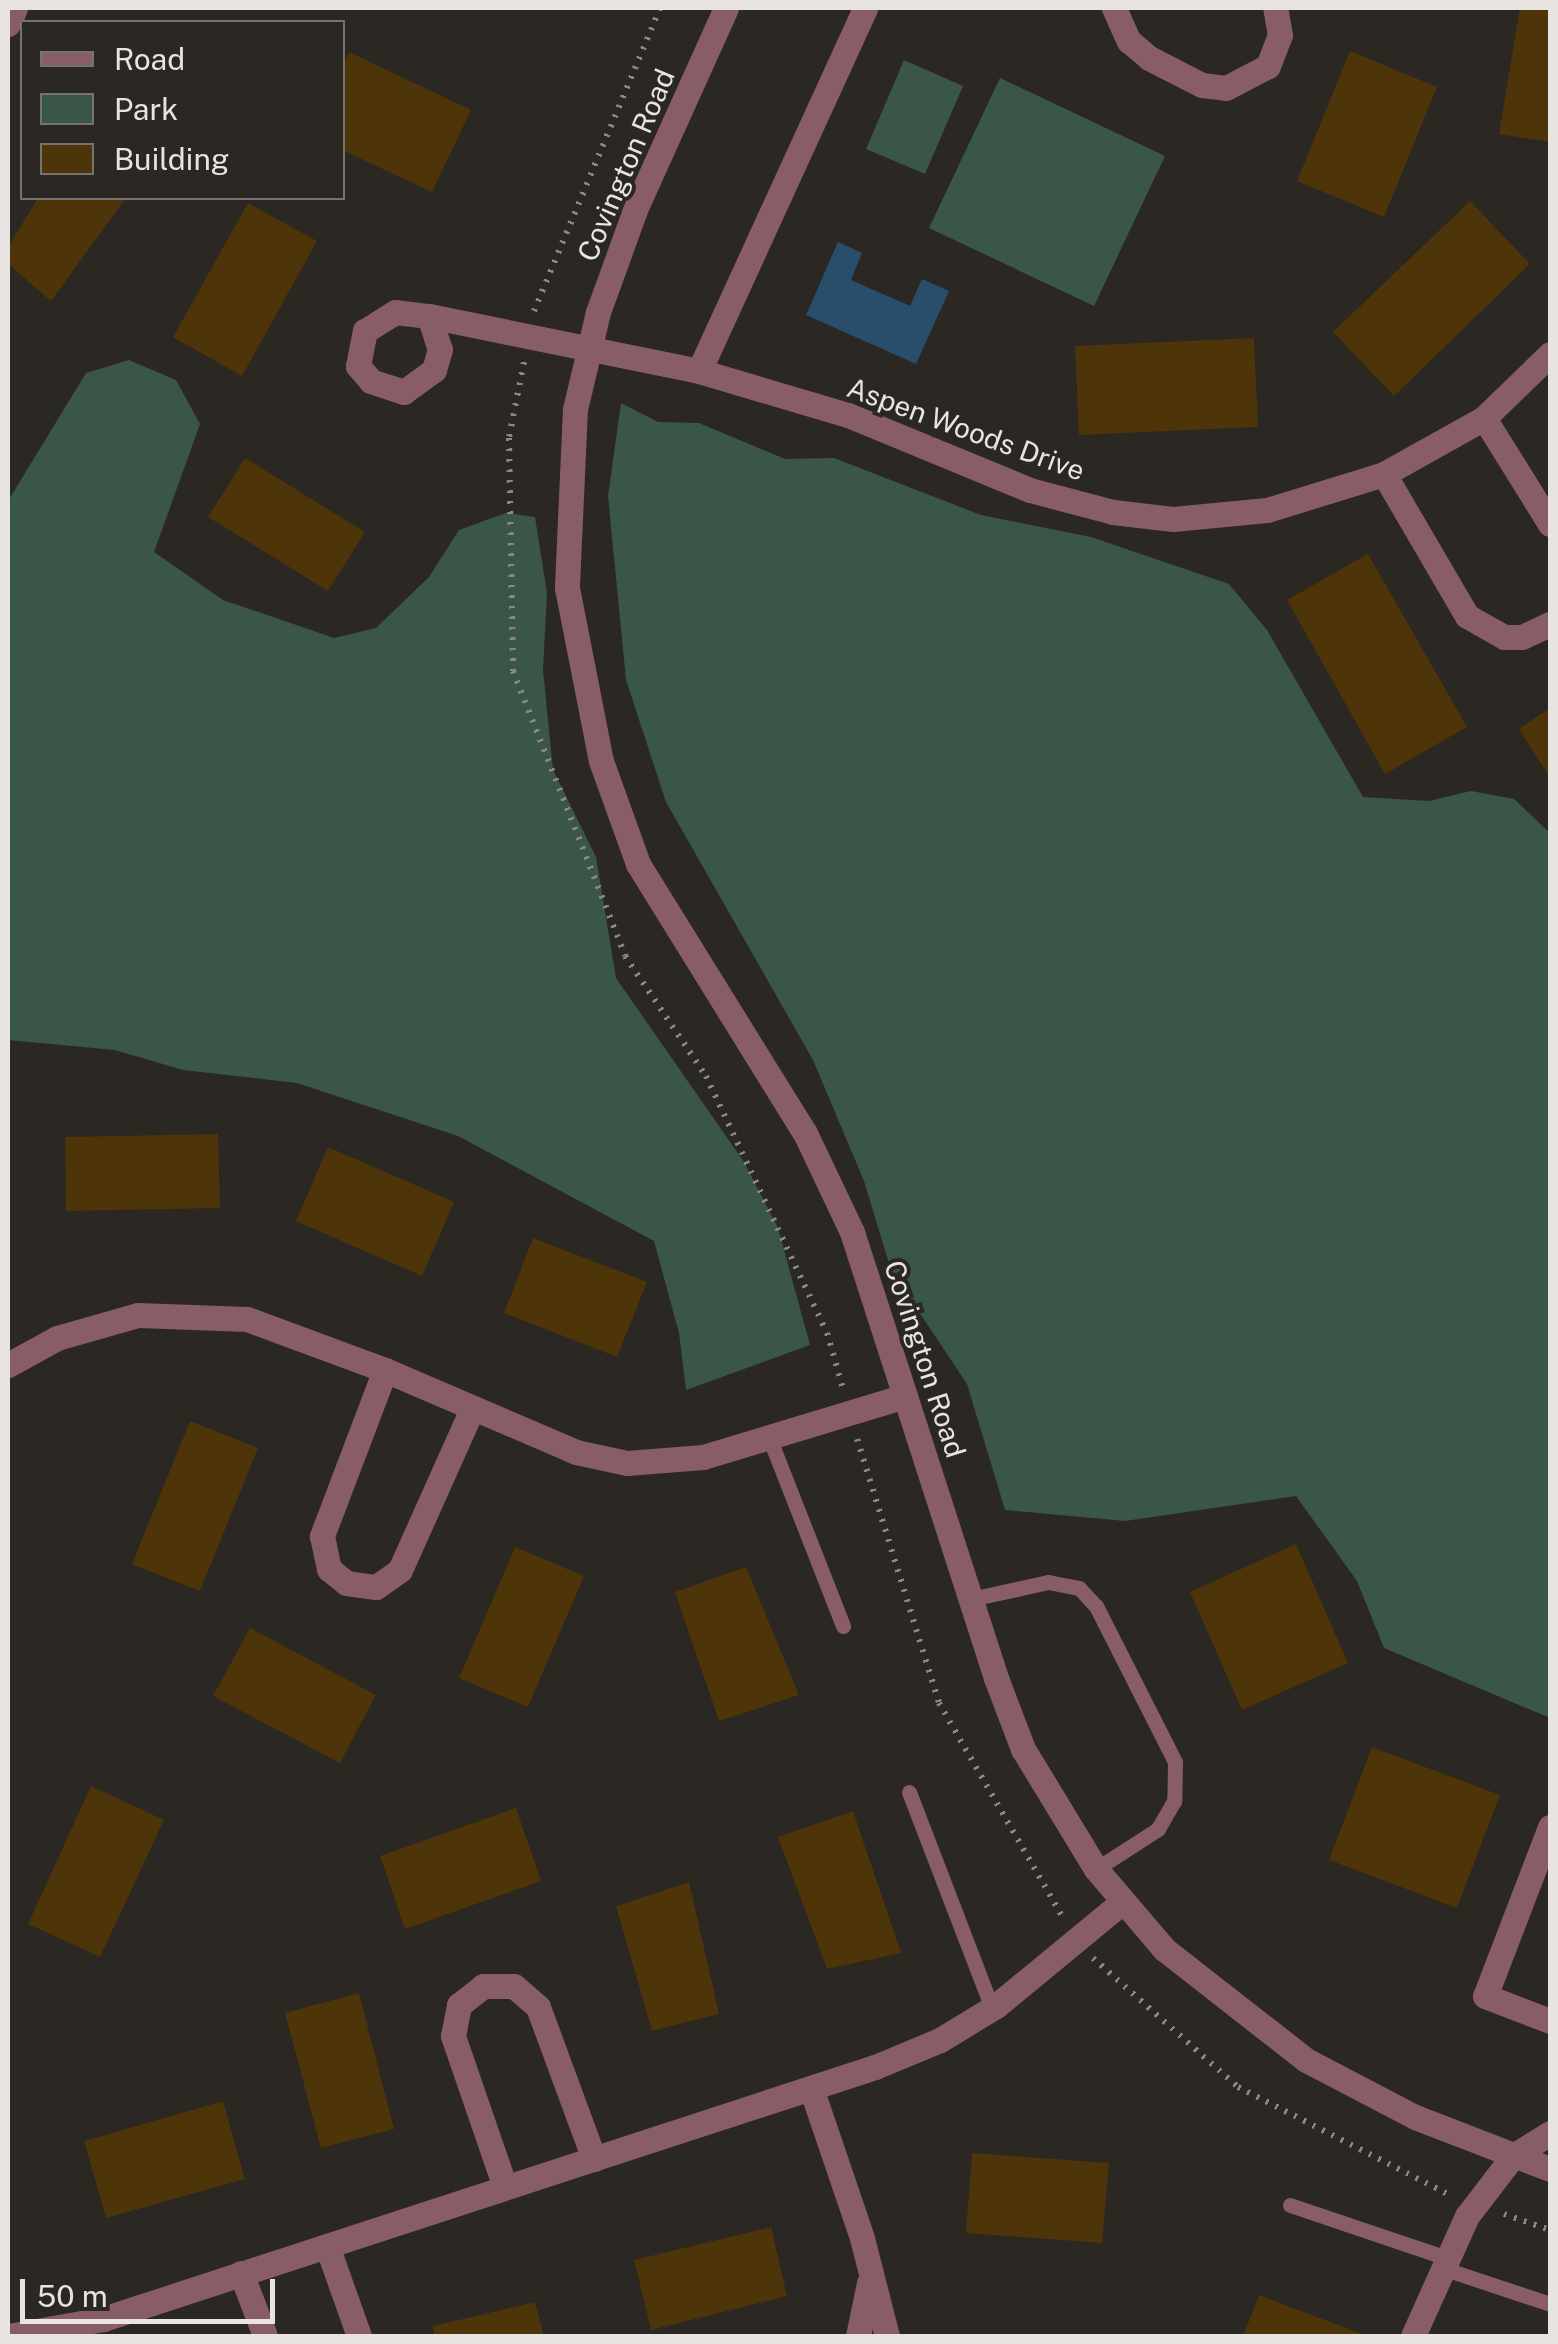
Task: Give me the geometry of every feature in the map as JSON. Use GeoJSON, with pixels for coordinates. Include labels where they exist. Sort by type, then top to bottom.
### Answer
{"type":"FeatureCollection","features":[{"type":"Feature","properties":{"kind":"street"},"geometry":{"type":"LineString","coordinates":[[8,24],[15,8]]}},
{"type":"Feature","properties":{"kind":"street","name":"Covington Road"},"geometry":{"type":"LineString","coordinates":[[726,8],[635,210],[587,349],[575,409],[566,558],[582,683],[601,761],[661,908],[812,1149],[852,1232],[971,1599],[1024,1748],[1096,1869],[1122,1902],[1207,1986],[1306,2060],[1356,2090],[1550,2169]]}},
{"type":"Feature","properties":{"kind":"street"},"geometry":{"type":"LineString","coordinates":[[699,371],[865,8]]}},
{"type":"Feature","properties":{"kind":"street"},"geometry":{"type":"LineString","coordinates":[[1114,8],[1129,41],[1149,58],[1202,86],[1226,88],[1268,66],[1280,35],[1274,8]]}},
{"type":"Feature","properties":{"kind":"street"},"geometry":{"type":"LineString","coordinates":[[429,316],[587,349]]}},
{"type":"Feature","properties":{"kind":"street","name":"Aspen Woods Drive"},"geometry":{"type":"LineString","coordinates":[[587,349],[699,371],[848,415],[1030,490],[1113,512],[1226,516],[1336,492],[1384,474],[1484,418],[1550,354]]}},
{"type":"Feature","properties":{"kind":"street"},"geometry":{"type":"LineString","coordinates":[[1484,418],[1550,524]]}},
{"type":"Feature","properties":{"kind":"street"},"geometry":{"type":"LineString","coordinates":[[1384,474],[1466,616],[1504,637],[1550,624]]}},
{"type":"Feature","properties":{"kind":"street"},"geometry":{"type":"LineString","coordinates":[[8,1365],[96,1324],[171,1313],[270,1325],[576,1452],[627,1464],[703,1456],[905,1396]]}},
{"type":"Feature","properties":{"kind":"street"},"geometry":{"type":"LineString","coordinates":[[385,1370],[322,1536],[329,1569],[346,1583],[376,1587],[400,1570],[472,1409]]}},
{"type":"Feature","properties":{"kind":"street"},"geometry":{"type":"LineString","coordinates":[[1550,1827],[1486,1996],[1550,2021]]}},
{"type":"Feature","properties":{"kind":"street"},"geometry":{"type":"LineString","coordinates":[[8,2336],[71,2329],[811,2088],[940,2040],[992,2008],[1122,1902]]}},
{"type":"Feature","properties":{"kind":"street"},"geometry":{"type":"LineString","coordinates":[[505,2188],[453,2036],[459,2005],[483,1986],[514,1986],[538,2007],[594,2159]]}},
{"type":"Feature","properties":{"kind":"street"},"geometry":{"type":"LineString","coordinates":[[811,2088],[862,2238],[869,2284],[887,2336]]}},
{"type":"Feature","properties":{"kind":"street"},"geometry":{"type":"LineString","coordinates":[[1413,2336],[1467,2216],[1513,2156],[1550,2133]]}},
{"type":"Feature","properties":{"kind":"street"},"geometry":{"type":"LineString","coordinates":[[327,2246],[359,2336]]}},
{"type":"Feature","properties":{"kind":"street"},"geometry":{"type":"LineString","coordinates":[[241,2274],[265,2336]]}},
{"type":"Feature","properties":{"kind":"street"},"geometry":{"type":"LineString","coordinates":[[858,2336],[869,2284]]}},
{"type":"Feature","properties":{"kind":"lane"},"geometry":{"type":"LineString","coordinates":[[769,1437],[843,1626]]}},
{"type":"Feature","properties":{"kind":"lane"},"geometry":{"type":"LineString","coordinates":[[971,1599],[1048,1582],[1079,1588],[1096,1606],[1175,1762],[1174,1801],[1158,1829],[1096,1869]]}},
{"type":"Feature","properties":{"kind":"lane"},"geometry":{"type":"LineString","coordinates":[[909,1792],[992,2008]]}},
{"type":"Feature","properties":{"kind":"lane"},"geometry":{"type":"LineString","coordinates":[[1290,2205],[1550,2304]]}},
{"type":"Feature","properties":{"kind":"green space"},"geometry":{"type":"Polygon","coordinates":[[[904,60],[963,86],[925,174],[866,149],[904,60]]]}},
{"type":"Feature","properties":{"kind":"green space"},"geometry":{"type":"Polygon","coordinates":[[[1000,78],[1165,156],[1094,306],[929,228],[1000,78]]]}},
{"type":"Feature","properties":{"kind":"green space"},"geometry":{"type":"Polygon","coordinates":[[[129,360],[176,380],[200,424],[154,552],[223,600],[334,638],[376,628],[429,577],[459,530],[506,513],[535,517],[547,593],[543,670],[553,770],[596,857],[616,978],[744,1162],[778,1228],[810,1345],[686,1390],[679,1333],[654,1241],[458,1136],[297,1083],[183,1070],[115,1050],[8,1040],[8,501],[86,373],[129,360]]]}},
{"type":"Feature","properties":{"kind":"green space"},"geometry":{"type":"Polygon","coordinates":[[[621,403],[658,422],[699,423],[785,459],[834,458],[981,515],[1091,537],[1229,584],[1267,630],[1363,797],[1429,801],[1471,791],[1514,799],[1550,833],[1550,1718],[1384,1648],[1357,1581],[1296,1496],[1125,1521],[1005,1510],[967,1384],[891,1270],[864,1181],[813,1060],[666,802],[626,680],[608,496],[621,403]]]}},
{"type":"Feature","properties":{"kind":"water"},"geometry":{"type":"Polygon","coordinates":[[[838,242],[862,253],[851,280],[910,306],[922,279],[949,291],[916,364],[806,315],[838,242]]]}},
{"type":"Feature","properties":{"kind":"building"},"geometry":{"type":"Polygon","coordinates":[[[1520,8],[1550,8],[1550,142],[1499,134],[1520,8]]]}},
{"type":"Feature","properties":{"kind":"building"},"geometry":{"type":"Polygon","coordinates":[[[1350,51],[1437,87],[1384,217],[1297,181],[1350,51]]]}},
{"type":"Feature","properties":{"kind":"building"},"geometry":{"type":"Polygon","coordinates":[[[349,52],[471,110],[432,192],[345,151],[345,61],[349,52]]]}},
{"type":"Feature","properties":{"kind":"building"},"geometry":{"type":"Polygon","coordinates":[[[37,200],[125,200],[51,301],[8,264],[8,247],[37,200]]]}},
{"type":"Feature","properties":{"kind":"building"},"geometry":{"type":"Polygon","coordinates":[[[1470,201],[1530,264],[1394,396],[1333,332],[1470,201]]]}},
{"type":"Feature","properties":{"kind":"building"},"geometry":{"type":"Polygon","coordinates":[[[248,203],[317,241],[242,376],[173,337],[248,203]]]}},
{"type":"Feature","properties":{"kind":"building"},"geometry":{"type":"Polygon","coordinates":[[[1254,338],[1258,427],[1079,435],[1075,346],[1254,338]]]}},
{"type":"Feature","properties":{"kind":"building"},"geometry":{"type":"Polygon","coordinates":[[[245,458],[365,532],[328,591],[208,517],[245,458]]]}},
{"type":"Feature","properties":{"kind":"building"},"geometry":{"type":"Polygon","coordinates":[[[1368,554],[1467,727],[1385,774],[1287,600],[1368,554]]]}},
{"type":"Feature","properties":{"kind":"building"},"geometry":{"type":"Polygon","coordinates":[[[1550,708],[1550,778],[1519,729],[1550,708]]]}},
{"type":"Feature","properties":{"kind":"building"},"geometry":{"type":"Polygon","coordinates":[[[218,1134],[220,1208],[66,1211],[65,1137],[218,1134]]]}},
{"type":"Feature","properties":{"kind":"building"},"geometry":{"type":"Polygon","coordinates":[[[328,1147],[454,1202],[422,1276],[296,1221],[328,1147]]]}},
{"type":"Feature","properties":{"kind":"building"},"geometry":{"type":"Polygon","coordinates":[[[533,1238],[647,1282],[617,1357],[504,1313],[533,1238]]]}},
{"type":"Feature","properties":{"kind":"building"},"geometry":{"type":"Polygon","coordinates":[[[190,1421],[258,1448],[200,1591],[132,1564],[190,1421]]]}},
{"type":"Feature","properties":{"kind":"building"},"geometry":{"type":"Polygon","coordinates":[[[1296,1544],[1348,1663],[1242,1710],[1190,1592],[1296,1544]]]}},
{"type":"Feature","properties":{"kind":"building"},"geometry":{"type":"Polygon","coordinates":[[[515,1547],[584,1576],[528,1707],[459,1678],[515,1547]]]}},
{"type":"Feature","properties":{"kind":"building"},"geometry":{"type":"Polygon","coordinates":[[[746,1567],[799,1695],[719,1721],[675,1592],[746,1567]]]}},
{"type":"Feature","properties":{"kind":"building"},"geometry":{"type":"Polygon","coordinates":[[[250,1628],[376,1695],[340,1763],[213,1696],[250,1628]]]}},
{"type":"Feature","properties":{"kind":"building"},"geometry":{"type":"Polygon","coordinates":[[[1372,1747],[1500,1795],[1457,1908],[1329,1860],[1372,1747]]]}},
{"type":"Feature","properties":{"kind":"building"},"geometry":{"type":"Polygon","coordinates":[[[91,1786],[164,1820],[100,1957],[28,1924],[91,1786]]]}},
{"type":"Feature","properties":{"kind":"building"},"geometry":{"type":"Polygon","coordinates":[[[516,1808],[541,1881],[405,1929],[380,1856],[516,1808]]]}},
{"type":"Feature","properties":{"kind":"building"},"geometry":{"type":"Polygon","coordinates":[[[853,1811],[901,1953],[827,1969],[778,1837],[853,1811]]]}},
{"type":"Feature","properties":{"kind":"building"},"geometry":{"type":"Polygon","coordinates":[[[689,1882],[719,2014],[652,2031],[616,1906],[689,1882]]]}},
{"type":"Feature","properties":{"kind":"building"},"geometry":{"type":"Polygon","coordinates":[[[359,1993],[394,2129],[321,2148],[285,2013],[359,1993]]]}},
{"type":"Feature","properties":{"kind":"building"},"geometry":{"type":"Polygon","coordinates":[[[223,2101],[245,2179],[106,2218],[84,2141],[223,2101]]]}},
{"type":"Feature","properties":{"kind":"building"},"geometry":{"type":"Polygon","coordinates":[[[972,2153],[1109,2163],[1102,2243],[966,2233],[972,2153]]]}},
{"type":"Feature","properties":{"kind":"building"},"geometry":{"type":"Polygon","coordinates":[[[771,2227],[787,2296],[651,2330],[634,2260],[771,2227]]]}},
{"type":"Feature","properties":{"kind":"building"},"geometry":{"type":"Polygon","coordinates":[[[1259,2295],[1362,2334],[1362,2336],[1243,2336],[1259,2295]]]}},
{"type":"Feature","properties":{"kind":"building"},"geometry":{"type":"Polygon","coordinates":[[[535,2302],[544,2336],[434,2336],[433,2326],[535,2302]]]}}]}
